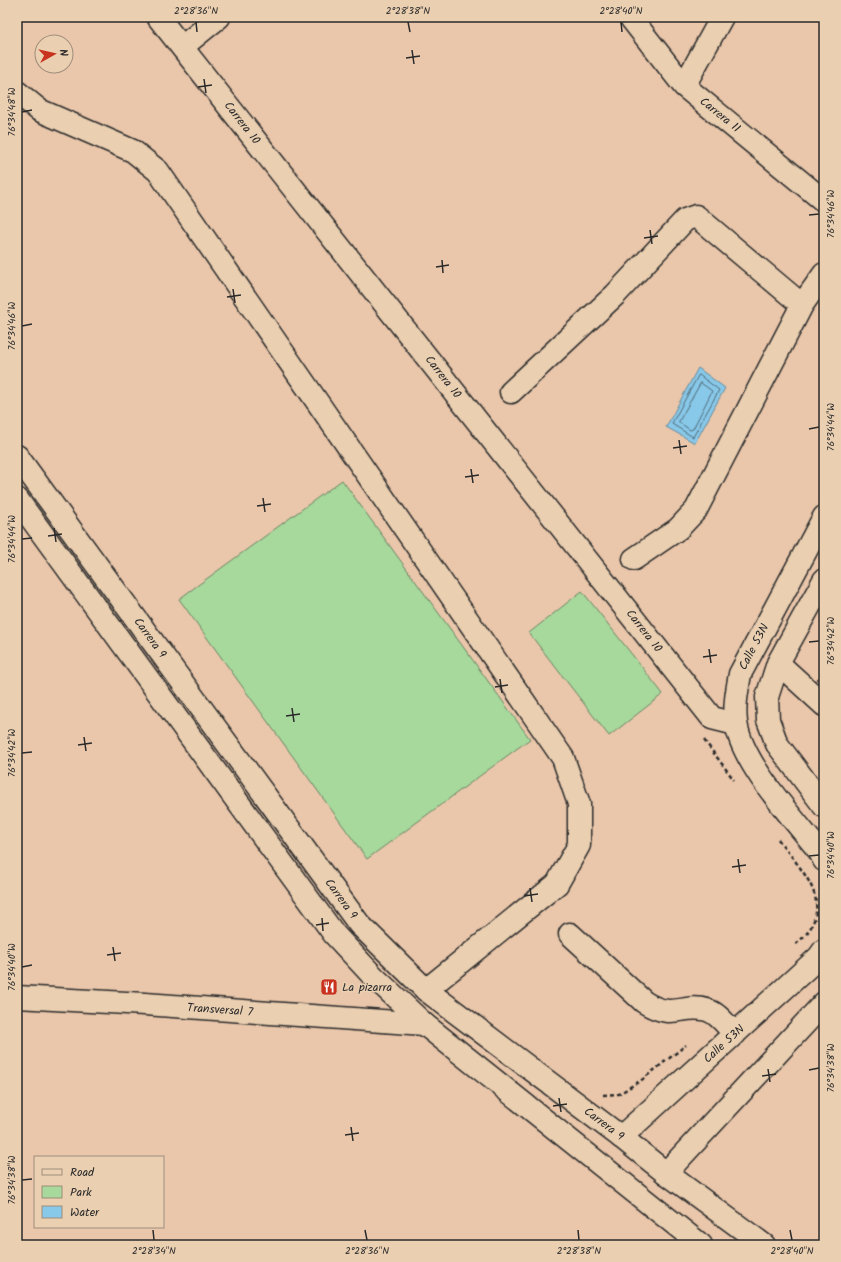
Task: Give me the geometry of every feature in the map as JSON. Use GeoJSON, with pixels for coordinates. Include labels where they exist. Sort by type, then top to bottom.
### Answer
{"type":"FeatureCollection","features":[{"type":"Feature","properties":{"kind":"street","name":"Carrera 10"},"geometry":{"type":"LineString","coordinates":[[158,17],[712,718],[736,724]]}},
{"type":"Feature","properties":{"kind":"street"},"geometry":{"type":"LineString","coordinates":[[182,47],[219,17]]}},
{"type":"Feature","properties":{"kind":"street","name":"Carrera 11"},"geometry":{"type":"LineString","coordinates":[[630,17],[684,86],[824,201]]}},
{"type":"Feature","properties":{"kind":"street"},"geometry":{"type":"LineString","coordinates":[[684,86],[722,17]]}},
{"type":"Feature","properties":{"kind":"street"},"geometry":{"type":"LineString","coordinates":[[17,92],[39,110],[133,151],[158,171],[563,758],[579,804],[579,844],[558,884],[426,990]]}},
{"type":"Feature","properties":{"kind":"street"},"geometry":{"type":"LineString","coordinates":[[511,392],[615,295],[685,220],[696,216],[802,305]]}},
{"type":"Feature","properties":{"kind":"street"},"geometry":{"type":"LineString","coordinates":[[634,559],[678,529],[696,510],[802,305],[824,274]]}},
{"type":"Feature","properties":{"kind":"street","name":"Carrera 9"},"geometry":{"type":"LineString","coordinates":[[17,456],[359,924],[426,990],[621,1137],[666,1173],[764,1245]]}},
{"type":"Feature","properties":{"kind":"street"},"geometry":{"type":"LineString","coordinates":[[17,499],[334,934],[374,977],[424,1024],[701,1245]]}},
{"type":"Feature","properties":{"kind":"street","name":"Calle 53N"},"geometry":{"type":"LineString","coordinates":[[824,517],[740,674],[735,701],[736,724],[743,748],[755,769],[820,852],[824,860]]}},
{"type":"Feature","properties":{"kind":"street"},"geometry":{"type":"LineString","coordinates":[[824,580],[778,663],[767,697],[768,720],[776,744],[824,806]]}},
{"type":"Feature","properties":{"kind":"street"},"geometry":{"type":"LineString","coordinates":[[778,663],[824,706]]}},
{"type":"Feature","properties":{"kind":"street"},"geometry":{"type":"LineString","coordinates":[[570,934],[644,1002],[657,1010],[671,1012],[706,1010],[713,1013],[735,1034]]}},
{"type":"Feature","properties":{"kind":"street","name":"Calle 53N"},"geometry":{"type":"LineString","coordinates":[[621,1137],[820,957],[824,950]]}},
{"type":"Feature","properties":{"kind":"street","name":"Transversal 7"},"geometry":{"type":"LineString","coordinates":[[17,997],[145,1004],[424,1024]]}},
{"type":"Feature","properties":{"kind":"street"},"geometry":{"type":"LineString","coordinates":[[666,1173],[824,1003]]}},
{"type":"Feature","properties":{"kind":"path"},"geometry":{"type":"LineString","coordinates":[[702,737],[734,781]]}},
{"type":"Feature","properties":{"kind":"path"},"geometry":{"type":"LineString","coordinates":[[776,837],[813,887],[818,909],[812,926],[792,949]]}},
{"type":"Feature","properties":{"kind":"path"},"geometry":{"type":"LineString","coordinates":[[601,1096],[619,1094],[644,1079],[690,1042]]}},
{"type":"Feature","properties":{"kind":"green space"},"geometry":{"type":"Polygon","coordinates":[[[342,480],[530,739],[367,859],[179,599],[342,480]]]}},
{"type":"Feature","properties":{"kind":"green space"},"geometry":{"type":"Polygon","coordinates":[[[582,591],[663,694],[609,736],[529,633],[582,591]]]}},
{"type":"Feature","properties":{"kind":"water"},"geometry":{"type":"Polygon","coordinates":[[[698,368],[725,388],[695,443],[666,427],[698,368]]]}},
{"type":"Feature","properties":{"kind":"building"},"geometry":{"type":"Polygon","coordinates":[[[824,674],[824,689],[817,679],[824,674]]]}},
{"type":"Feature","properties":{"kind":"place","name":"La pizarra"},"geometry":{"type":"Point","coordinates":[329,987]}}]}
